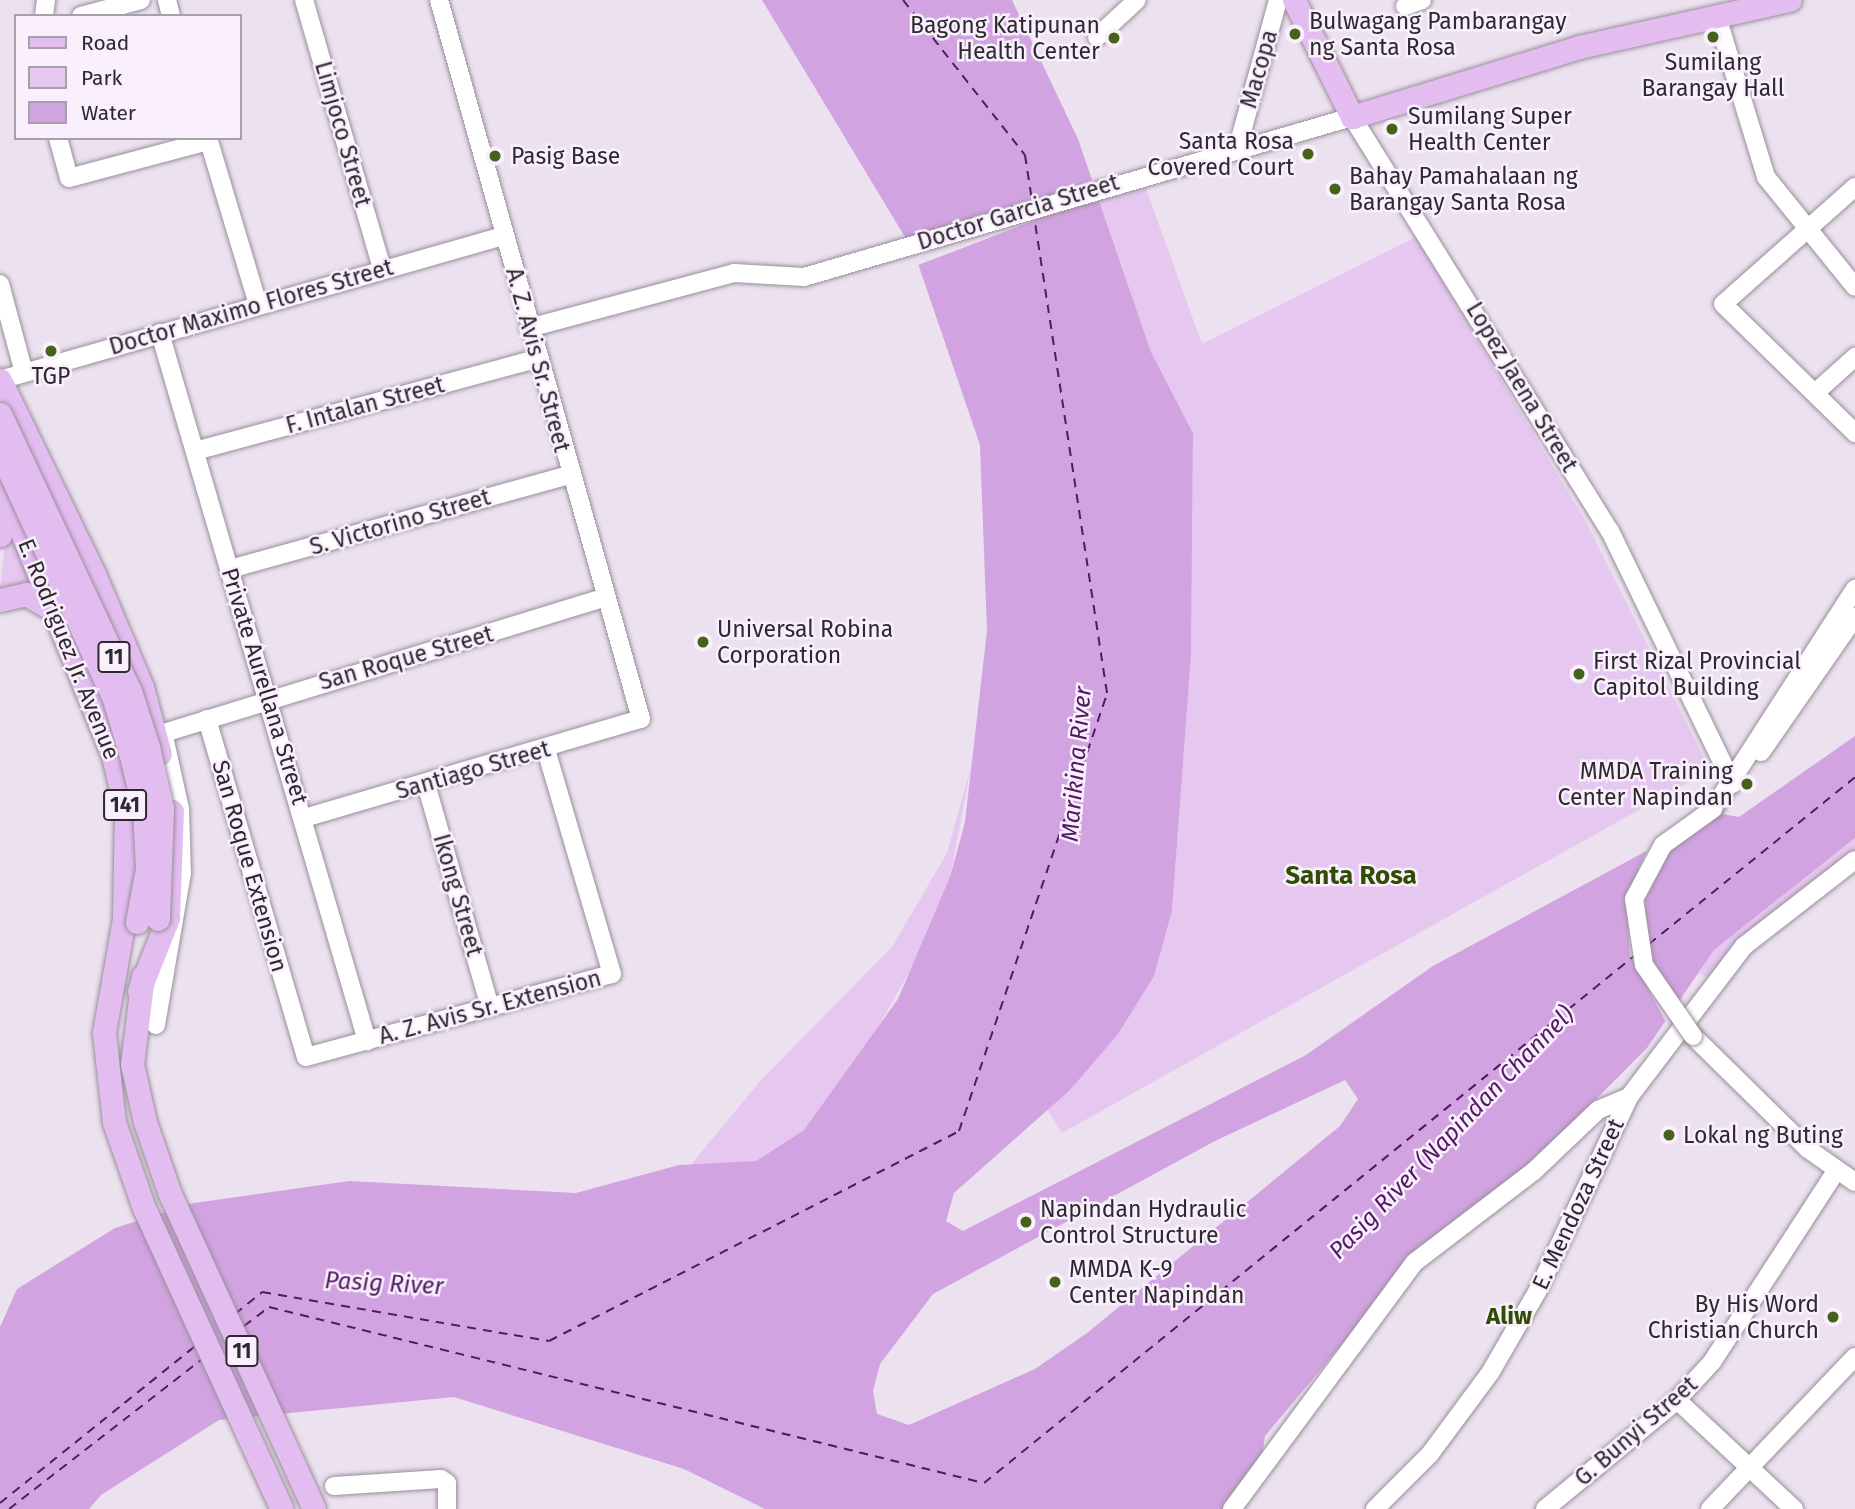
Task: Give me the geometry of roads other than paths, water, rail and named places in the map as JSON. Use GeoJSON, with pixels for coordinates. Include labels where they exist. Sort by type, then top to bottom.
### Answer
{"type":"FeatureCollection","features":[{"type":"Feature","properties":{"kind":"main road","name":"Lopez Jaena Street"},"geometry":{"type":"LineString","coordinates":[[1294,0],[1352,117]]}},
{"type":"Feature","properties":{"kind":"main road","name":"Doctor Garcia Street"},"geometry":{"type":"LineString","coordinates":[[1352,117],[1579,47],[1718,20],[1790,0]]}},
{"type":"Feature","properties":{"kind":"main road"},"geometry":{"type":"LineString","coordinates":[[1336,86],[1359,103],[1383,108]]}},
{"type":"Feature","properties":{"kind":"main road","name":"141"},"geometry":{"type":"LineString","coordinates":[[0,380],[0,535]]}},
{"type":"Feature","properties":{"kind":"main road","name":"E. Rodriguez Jr. Avenue"},"geometry":{"type":"LineString","coordinates":[[0,380],[94,574],[142,687],[172,809],[173,871],[168,918],[139,991]]}},
{"type":"Feature","properties":{"kind":"main road","name":"11"},"geometry":{"type":"LineString","coordinates":[[0,414],[130,691],[148,747],[162,808],[162,871],[158,919],[139,991],[132,1064],[145,1122],[170,1194],[314,1509]]}},
{"type":"Feature","properties":{"kind":"main road","name":"11"},"geometry":{"type":"LineString","coordinates":[[0,451],[114,699],[144,809],[143,897],[111,988],[104,1033],[114,1122],[144,1208],[282,1509]]}},
{"type":"Feature","properties":{"kind":"main road","name":"E. Rodriguez Jr. Avenue"},"geometry":{"type":"LineString","coordinates":[[2,484],[113,756],[126,810],[129,869],[111,988]]}},
{"type":"Feature","properties":{"kind":"main road"},"geometry":{"type":"LineString","coordinates":[[0,600],[26,594],[60,621]]}},
{"type":"Feature","properties":{"kind":"street"},"geometry":{"type":"LineString","coordinates":[[88,14],[141,0]]}},
{"type":"Feature","properties":{"kind":"street","name":"Limjoco Street"},"geometry":{"type":"LineString","coordinates":[[304,0],[382,269]]}},
{"type":"Feature","properties":{"kind":"street","name":"A. Z. Avis Sr. Street"},"geometry":{"type":"LineString","coordinates":[[439,0],[536,359],[641,719]]}},
{"type":"Feature","properties":{"kind":"street"},"geometry":{"type":"LineString","coordinates":[[1097,37],[1137,0]]}},
{"type":"Feature","properties":{"kind":"street","name":"Macopa"},"geometry":{"type":"LineString","coordinates":[[1240,139],[1278,0]]}},
{"type":"Feature","properties":{"kind":"street"},"geometry":{"type":"LineString","coordinates":[[1405,6],[1422,0]]}},
{"type":"Feature","properties":{"kind":"street"},"geometry":{"type":"LineString","coordinates":[[1718,20],[1766,177],[1804,229],[1855,288]]}},
{"type":"Feature","properties":{"kind":"street","name":"Doctor Garcia Street"},"geometry":{"type":"LineString","coordinates":[[528,328],[734,273],[804,277],[1146,173],[1352,117]]}},
{"type":"Feature","properties":{"kind":"street","name":"Lopez Jaena Street"},"geometry":{"type":"LineString","coordinates":[[1352,117],[1610,531],[1729,784]]}},
{"type":"Feature","properties":{"kind":"street"},"geometry":{"type":"LineString","coordinates":[[59,140],[69,178],[204,140]]}},
{"type":"Feature","properties":{"kind":"street"},"geometry":{"type":"LineString","coordinates":[[208,140],[258,305]]}},
{"type":"Feature","properties":{"kind":"street"},"geometry":{"type":"LineString","coordinates":[[1855,187],[1804,229],[1723,304],[1855,433]]}},
{"type":"Feature","properties":{"kind":"street","name":"Doctor Maximo Flores Street"},"geometry":{"type":"LineString","coordinates":[[0,380],[503,236]]}},
{"type":"Feature","properties":{"kind":"street"},"geometry":{"type":"LineString","coordinates":[[0,284],[24,373]]}},
{"type":"Feature","properties":{"kind":"street","name":"Private Aurellana Street"},"geometry":{"type":"LineString","coordinates":[[160,333],[304,818],[367,1041]]}},
{"type":"Feature","properties":{"kind":"street"},"geometry":{"type":"LineString","coordinates":[[1815,393],[1855,356]]}},
{"type":"Feature","properties":{"kind":"street","name":"F. Intalan Street"},"geometry":{"type":"LineString","coordinates":[[195,451],[536,359]]}},
{"type":"Feature","properties":{"kind":"street","name":"S. Victorino Street"},"geometry":{"type":"LineString","coordinates":[[230,569],[570,475]]}},
{"type":"Feature","properties":{"kind":"street"},"geometry":{"type":"LineString","coordinates":[[94,574],[107,586],[164,733],[180,809],[181,873],[156,1025]]}},
{"type":"Feature","properties":{"kind":"street"},"geometry":{"type":"LineString","coordinates":[[1855,589],[1713,809],[1663,845],[1634,899],[1644,965],[1687,1035],[1836,1171],[1855,1182]]}},
{"type":"Feature","properties":{"kind":"street","name":"San Roque Street"},"geometry":{"type":"LineString","coordinates":[[207,719],[268,698],[605,597]]}},
{"type":"Feature","properties":{"kind":"street"},"geometry":{"type":"LineString","coordinates":[[1729,784],[1809,690],[1855,617]]}},
{"type":"Feature","properties":{"kind":"street"},"geometry":{"type":"LineString","coordinates":[[164,733],[207,719]]}},
{"type":"Feature","properties":{"kind":"street","name":"San Roque Extension"},"geometry":{"type":"LineString","coordinates":[[207,719],[306,1057]]}},
{"type":"Feature","properties":{"kind":"street","name":"Santiago Street"},"geometry":{"type":"LineString","coordinates":[[304,818],[547,750],[641,719]]}},
{"type":"Feature","properties":{"kind":"street","name":"A. Z. Avis Sr. Extension"},"geometry":{"type":"LineString","coordinates":[[306,1057],[612,974],[547,750]]}},
{"type":"Feature","properties":{"kind":"street","name":"Ikong Street"},"geometry":{"type":"LineString","coordinates":[[426,784],[490,1007]]}},
{"type":"Feature","properties":{"kind":"street","name":"E. Mendoza Street"},"geometry":{"type":"LineString","coordinates":[[1375,1509],[1430,1454],[1490,1373],[1537,1292],[1629,1097],[1687,1035],[1744,946],[1855,860]]}},
{"type":"Feature","properties":{"kind":"street"},"geometry":{"type":"LineString","coordinates":[[1232,1509],[1415,1262],[1534,1171],[1598,1110],[1629,1097]]}},
{"type":"Feature","properties":{"kind":"street","name":"G. Bunyi Street"},"geometry":{"type":"LineString","coordinates":[[1545,1509],[1677,1400],[1712,1362],[1836,1171]]}},
{"type":"Feature","properties":{"kind":"street"},"geometry":{"type":"LineString","coordinates":[[1710,1509],[1855,1357]]}},
{"type":"Feature","properties":{"kind":"street"},"geometry":{"type":"LineString","coordinates":[[1677,1400],[1794,1509]]}},
{"type":"Feature","properties":{"kind":"street"},"geometry":{"type":"LineString","coordinates":[[334,1486],[444,1479],[447,1509]]}},
{"type":"Feature","properties":{"kind":"water"},"geometry":{"type":"Polygon","coordinates":[[[762,0],[1012,0],[1078,139],[1151,352],[1193,433],[1191,655],[1172,911],[1154,976],[1118,1034],[1070,1090],[954,1193],[946,1221],[963,1231],[1306,1055],[1433,966],[1717,813],[1739,817],[1855,736],[1855,838],[1714,950],[1647,1048],[1501,1195],[1418,1253],[1265,1436],[1261,1462],[1229,1509],[765,1509],[684,1469],[454,1397],[219,1420],[101,1495],[89,1509],[0,1509],[0,1327],[17,1289],[115,1228],[194,1203],[349,1181],[576,1193],[679,1165],[756,1161],[804,1130],[898,999],[950,877],[965,822],[987,631],[980,445],[914,252],[762,0]],[[1345,1080],[1215,1141],[933,1294],[880,1364],[873,1391],[877,1414],[909,1425],[1035,1369],[1087,1333],[1340,1126],[1358,1099],[1345,1080]]]}},
{"type":"Feature","properties":{"kind":"place","name":"Bulwagang Pambarangay ng Santa Rosa"},"geometry":{"type":"Point","coordinates":[1295,34]}},
{"type":"Feature","properties":{"kind":"place","name":"Sumilang Barangay Hall"},"geometry":{"type":"Point","coordinates":[1713,37]}},
{"type":"Feature","properties":{"kind":"place","name":"Bagong Katipunan Health Center"},"geometry":{"type":"Point","coordinates":[1114,38]}},
{"type":"Feature","properties":{"kind":"place","name":"Sumilang Super Health Center"},"geometry":{"type":"Point","coordinates":[1392,129]}},
{"type":"Feature","properties":{"kind":"place","name":"Santa Rosa Covered Court"},"geometry":{"type":"Point","coordinates":[1308,154]}},
{"type":"Feature","properties":{"kind":"place","name":"Pasig Base"},"geometry":{"type":"Point","coordinates":[495,156]}},
{"type":"Feature","properties":{"kind":"place","name":"Bahay Pamahalaan ng Barangay Santa Rosa"},"geometry":{"type":"Point","coordinates":[1335,189]}},
{"type":"Feature","properties":{"kind":"place","name":"TGP"},"geometry":{"type":"Point","coordinates":[51,351]}},
{"type":"Feature","properties":{"kind":"place","name":"Universal Robina Corporation"},"geometry":{"type":"Point","coordinates":[703,642]}},
{"type":"Feature","properties":{"kind":"place","name":"First Rizal Provincial Capitol Building"},"geometry":{"type":"Point","coordinates":[1579,674]}},
{"type":"Feature","properties":{"kind":"place","name":"MMDA Training Center Napindan"},"geometry":{"type":"Point","coordinates":[1747,784]}},
{"type":"Feature","properties":{"kind":"place","name":"Lokal ng Buting"},"geometry":{"type":"Point","coordinates":[1669,1135]}},
{"type":"Feature","properties":{"kind":"place","name":"Napindan Hydraulic Control Structure"},"geometry":{"type":"Point","coordinates":[1026,1222]}},
{"type":"Feature","properties":{"kind":"place","name":"MMDA K-9 Center Napindan"},"geometry":{"type":"Point","coordinates":[1055,1282]}},
{"type":"Feature","properties":{"kind":"place","name":"By His Word Christian Church"},"geometry":{"type":"Point","coordinates":[1833,1317]}},
{"type":"Feature","properties":{"kind":"district","name":"Santa Rosa"},"geometry":{"type":"Point","coordinates":[1351,876]}},
{"type":"Feature","properties":{"kind":"district","name":"Aliw"},"geometry":{"type":"Point","coordinates":[1509,1317]}},
{"type":"Feature","properties":{"kind":"water label","name":"Marikina River"},"geometry":{"type":"Point","coordinates":[1077,764]}},
{"type":"Feature","properties":{"kind":"water label","name":"Pasig River (Napindan Channel)"},"geometry":{"type":"Point","coordinates":[1452,1133]}},
{"type":"Feature","properties":{"kind":"water label","name":"Pasig River"},"geometry":{"type":"Point","coordinates":[384,1284]}}]}
